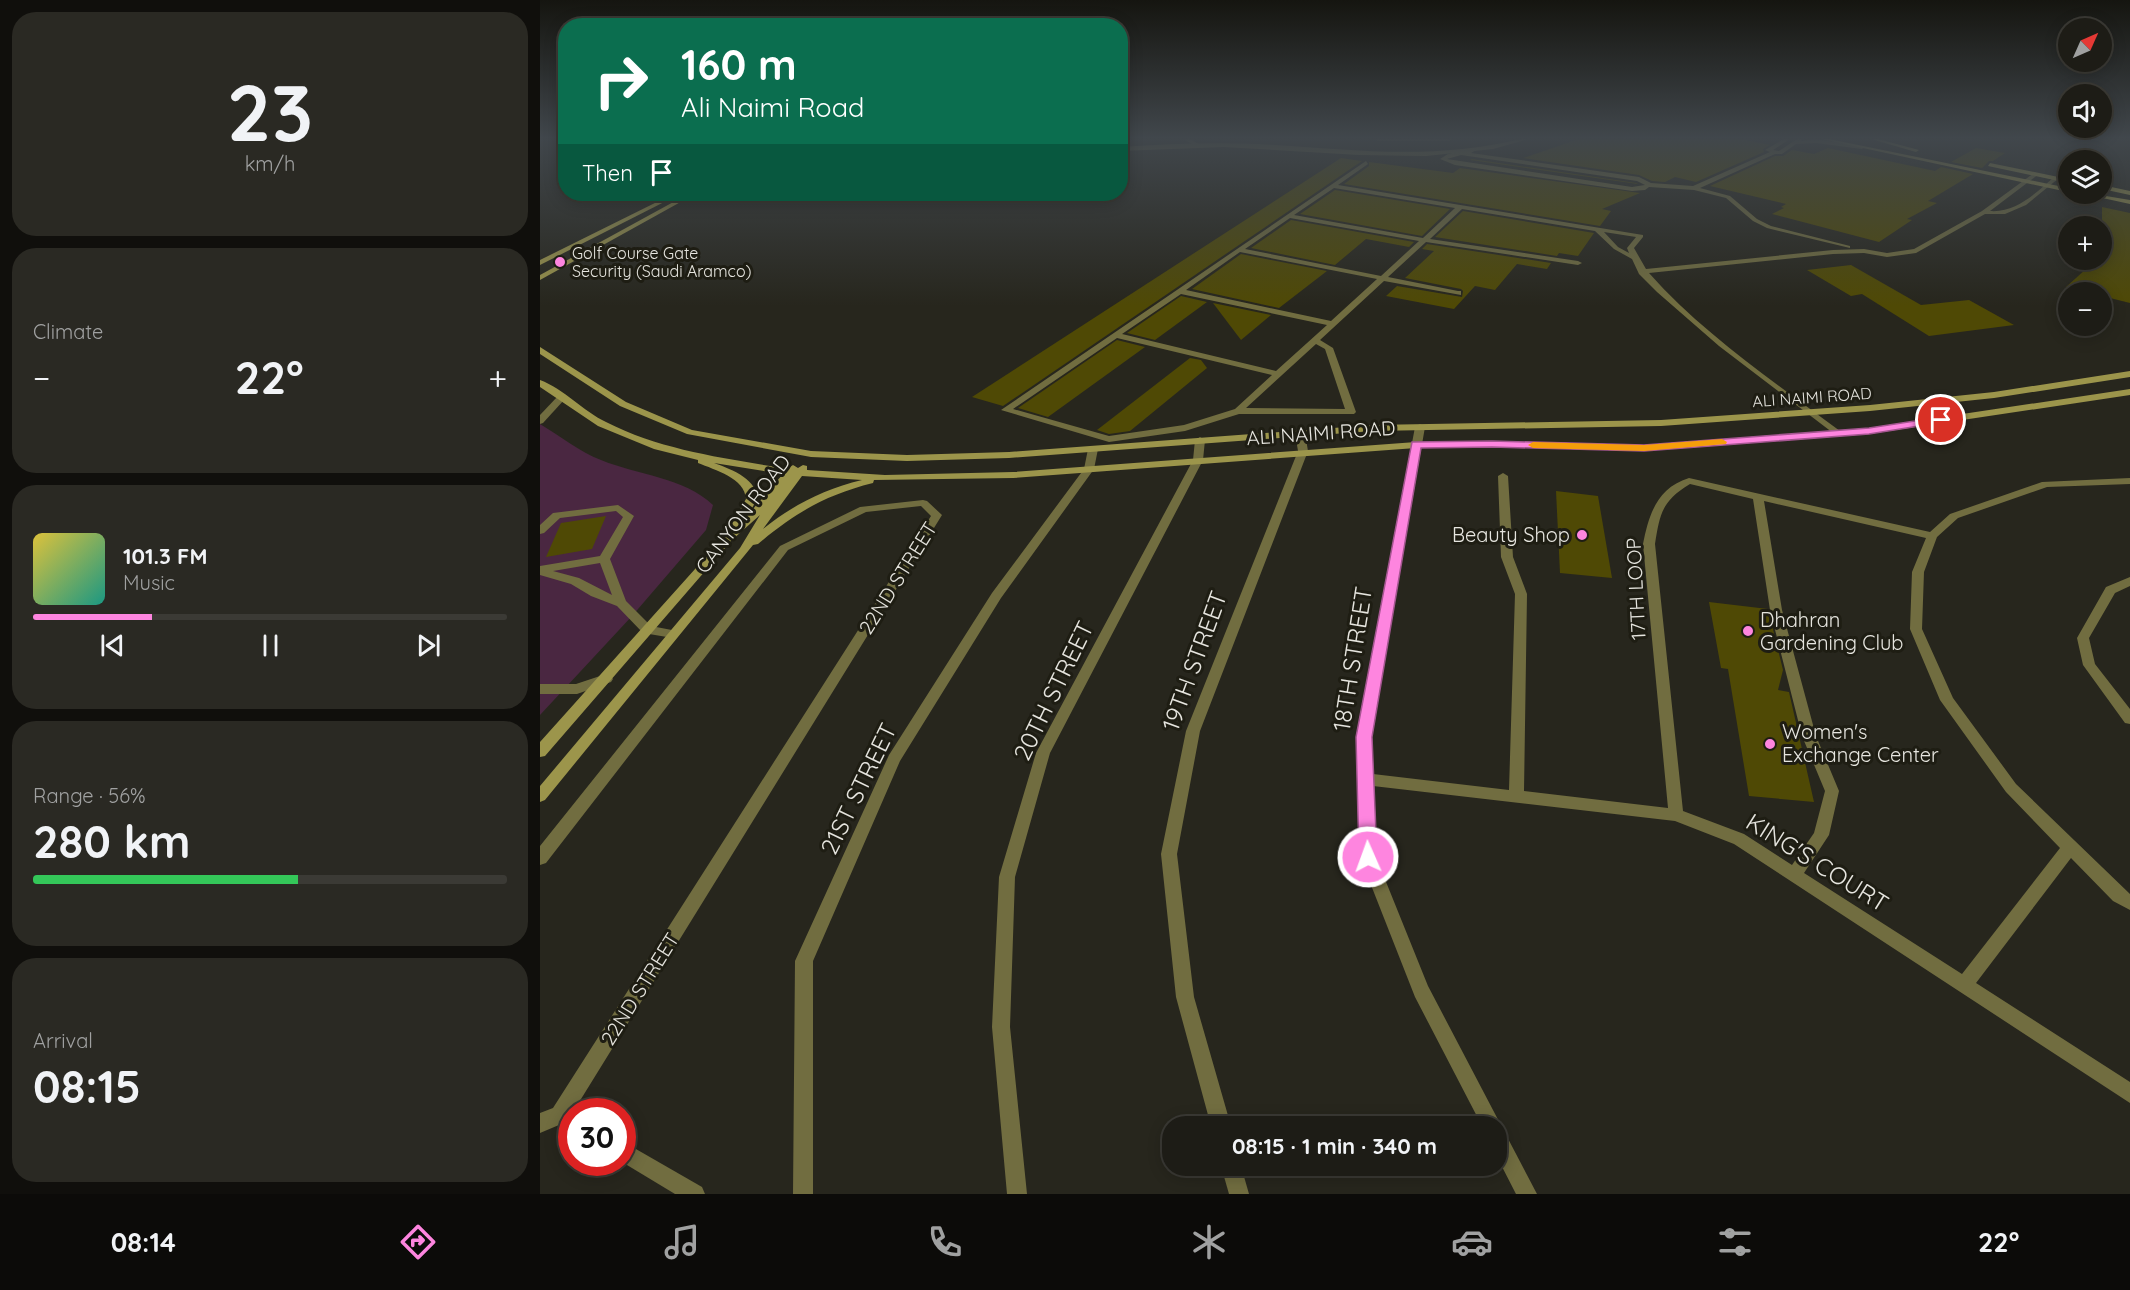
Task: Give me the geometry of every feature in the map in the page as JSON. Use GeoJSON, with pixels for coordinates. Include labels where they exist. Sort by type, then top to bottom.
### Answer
{"type":"FeatureCollection","features":[{"type":"Feature","properties":{"kind":"main road"},"geometry":{"type":"LineString","coordinates":[[2112,199],[2130,202]]}},
{"type":"Feature","properties":{"kind":"main road"},"geometry":{"type":"LineString","coordinates":[[540,263],[661,201]]}},
{"type":"Feature","properties":{"kind":"main road"},"geometry":{"type":"LineString","coordinates":[[540,279],[679,201]]}},
{"type":"Feature","properties":{"kind":"main road"},"geometry":{"type":"LineString","coordinates":[[540,285],[553,273]]}},
{"type":"Feature","properties":{"kind":"main road","name":"ALI NAIMI ROAD"},"geometry":{"type":"LineString","coordinates":[[540,350],[623,404],[690,432],[811,454],[951,458],[1300,433],[1420,427],[1661,423],[1994,395],[2130,374]]}},
{"type":"Feature","properties":{"kind":"main road"},"geometry":{"type":"LineString","coordinates":[[540,383],[601,424],[657,447],[687,455],[736,477],[751,492],[751,500],[728,538]]}},
{"type":"Feature","properties":{"kind":"main road","name":"ALI NAIMI ROAD"},"geometry":{"type":"LineString","coordinates":[[687,455],[795,472],[885,478],[1013,475],[1303,451],[1416,445],[1492,444],[1644,448],[1869,431],[2130,392]]}},
{"type":"Feature","properties":{"kind":"main road","name":"CANYON ROAD"},"geometry":{"type":"LineString","coordinates":[[540,752],[728,538],[755,515],[811,454]]}},
{"type":"Feature","properties":{"kind":"main road","name":"CANYON ROAD"},"geometry":{"type":"LineString","coordinates":[[540,796],[744,550],[795,472]]}},
{"type":"Feature","properties":{"kind":"main road"},"geometry":{"type":"LineString","coordinates":[[744,550],[801,504],[838,488],[885,478]]}},
{"type":"Feature","properties":{"kind":"street"},"geometry":{"type":"LineString","coordinates":[[1315,340],[1329,348],[1352,412],[1238,411],[1185,428],[1109,439],[1006,410],[1320,195]]}},
{"type":"Feature","properties":{"kind":"street"},"geometry":{"type":"LineString","coordinates":[[1385,195],[1641,236],[1630,248],[1631,257]]}},
{"type":"Feature","properties":{"kind":"street"},"geometry":{"type":"LineString","coordinates":[[1719,195],[1728,197],[1755,220],[1769,226],[1887,255],[1916,251],[1984,212],[2007,195]]}},
{"type":"Feature","properties":{"kind":"street"},"geometry":{"type":"LineString","coordinates":[[1984,212],[1997,214],[2022,206],[2037,195]]}},
{"type":"Feature","properties":{"kind":"street"},"geometry":{"type":"LineString","coordinates":[[1238,411],[1460,207]]}},
{"type":"Feature","properties":{"kind":"street"},"geometry":{"type":"LineString","coordinates":[[1289,216],[1425,240],[1578,263]]}},
{"type":"Feature","properties":{"kind":"street"},"geometry":{"type":"LineString","coordinates":[[1769,226],[1773,236]]}},
{"type":"Feature","properties":{"kind":"street"},"geometry":{"type":"LineString","coordinates":[[1594,228],[1603,233],[1616,248],[1631,257],[1642,272],[1715,340],[1837,433]]}},
{"type":"Feature","properties":{"kind":"street"},"geometry":{"type":"LineString","coordinates":[[1239,250],[1458,293]]}},
{"type":"Feature","properties":{"kind":"street"},"geometry":{"type":"LineString","coordinates":[[1642,272],[1833,252],[1864,251]]}},
{"type":"Feature","properties":{"kind":"street"},"geometry":{"type":"LineString","coordinates":[[1179,291],[1333,324]]}},
{"type":"Feature","properties":{"kind":"street"},"geometry":{"type":"LineString","coordinates":[[1116,335],[1278,374]]}},
{"type":"Feature","properties":{"kind":"street"},"geometry":{"type":"LineString","coordinates":[[540,421],[561,398]]}},
{"type":"Feature","properties":{"kind":"street","name":"18TH STREET"},"geometry":{"type":"LineString","coordinates":[[1420,427],[1364,737],[1368,857],[1421,991],[1487,1116]]}},
{"type":"Feature","properties":{"kind":"street"},"geometry":{"type":"LineString","coordinates":[[1300,433],[1303,451]]}},
{"type":"Feature","properties":{"kind":"street","name":"20TH STREET"},"geometry":{"type":"LineString","coordinates":[[1017,1194],[1001,1027],[1007,877],[1043,753],[1198,460],[1200,440]]}},
{"type":"Feature","properties":{"kind":"street","name":"21ST STREET"},"geometry":{"type":"LineString","coordinates":[[803,1194],[804,961],[894,759],[996,596],[1089,469],[1093,449]]}},
{"type":"Feature","properties":{"kind":"street","name":"19TH STREET"},"geometry":{"type":"LineString","coordinates":[[1218,1116],[1185,997],[1169,854],[1193,730],[1303,451]]}},
{"type":"Feature","properties":{"kind":"street"},"geometry":{"type":"LineString","coordinates":[[1503,476],[1507,557],[1521,594],[1516,797]]}},
{"type":"Feature","properties":{"kind":"street","name":"17TH LOOP"},"geometry":{"type":"LineString","coordinates":[[1676,815],[1649,544],[1655,509],[1673,490],[1689,481],[1932,536]]}},
{"type":"Feature","properties":{"kind":"street"},"geometry":{"type":"LineString","coordinates":[[2130,481],[2046,484],[1954,516],[1932,536],[1918,572],[1916,629],[1947,700],[2011,788],[2119,896],[2130,903]]}},
{"type":"Feature","properties":{"kind":"street"},"geometry":{"type":"LineString","coordinates":[[1758,496],[1776,610],[1809,736],[1832,791],[1821,836],[1794,874]]}},
{"type":"Feature","properties":{"kind":"street","name":"22ND STREET"},"geometry":{"type":"LineString","coordinates":[[540,858],[784,548],[864,509],[923,503],[937,515],[578,1098]]}},
{"type":"Feature","properties":{"kind":"street"},"geometry":{"type":"LineString","coordinates":[[540,531],[557,515],[618,508],[629,516],[604,559],[540,571]]}},
{"type":"Feature","properties":{"kind":"street"},"geometry":{"type":"LineString","coordinates":[[604,559],[621,603],[647,630],[673,634]]}},
{"type":"Feature","properties":{"kind":"street"},"geometry":{"type":"LineString","coordinates":[[540,571],[575,581],[595,593],[621,603]]}},
{"type":"Feature","properties":{"kind":"street"},"geometry":{"type":"LineString","coordinates":[[2130,581],[2110,590],[2083,638],[2089,665],[2130,719]]}},
{"type":"Feature","properties":{"kind":"street"},"geometry":{"type":"LineString","coordinates":[[540,689],[577,689],[606,679]]}},
{"type":"Feature","properties":{"kind":"street","name":"KING'S COURT"},"geometry":{"type":"LineString","coordinates":[[1365,779],[1676,815],[1738,839],[2130,1093]]}},
{"type":"Feature","properties":{"kind":"street"},"geometry":{"type":"LineString","coordinates":[[1964,985],[2070,847]]}},
{"type":"Feature","properties":{"kind":"street","name":"22ND STREET"},"geometry":{"type":"LineString","coordinates":[[540,1123],[558,1120]]}},
{"type":"Feature","properties":{"kind":"street"},"geometry":{"type":"LineString","coordinates":[[1507,1155],[1527,1194]]}},
{"type":"Feature","properties":{"kind":"street"},"geometry":{"type":"LineString","coordinates":[[636,1159],[695,1194]]}},
{"type":"Feature","properties":{"kind":"street"},"geometry":{"type":"LineString","coordinates":[[1234,1176],[1239,1194]]}},
{"type":"Feature","properties":{"kind":"shaded area"},"geometry":{"type":"Polygon","coordinates":[[[540,424],[593,457],[674,482],[688,488],[713,505],[706,530],[632,616],[540,715],[540,424]]]}},
{"type":"Feature","properties":{"kind":"building"},"geometry":{"type":"Polygon","coordinates":[[[1284,195],[1313,195],[1003,406],[972,397],[1284,195]]]}},
{"type":"Feature","properties":{"kind":"building"},"geometry":{"type":"Polygon","coordinates":[[[1328,195],[1364,195],[1450,209],[1422,236],[1300,214],[1328,195]]]}},
{"type":"Feature","properties":{"kind":"building"},"geometry":{"type":"Polygon","coordinates":[[[1409,195],[1636,195],[1602,209],[1611,211],[1600,226],[1409,195]]]}},
{"type":"Feature","properties":{"kind":"building"},"geometry":{"type":"Polygon","coordinates":[[[1747,195],[1938,195],[1928,201],[1937,203],[1907,219],[1912,220],[1879,242],[1772,214],[1784,208],[1781,207],[1786,204],[1747,195]]]}},
{"type":"Feature","properties":{"kind":"building"},"geometry":{"type":"Polygon","coordinates":[[[2102,207],[2130,213],[2130,303],[2112,298],[2112,282],[2072,282],[2085,270],[2112,270],[2112,216],[2102,216],[2102,207]]]}},
{"type":"Feature","properties":{"kind":"building"},"geometry":{"type":"Polygon","coordinates":[[[1463,211],[1594,233],[1578,256],[1559,253],[1557,256],[1435,237],[1463,211]]]}},
{"type":"Feature","properties":{"kind":"building"},"geometry":{"type":"Polygon","coordinates":[[[1291,220],[1414,242],[1409,247],[1366,239],[1335,265],[1251,248],[1291,220]]]}},
{"type":"Feature","properties":{"kind":"building"},"geometry":{"type":"Polygon","coordinates":[[[1427,244],[1551,263],[1547,269],[1517,264],[1495,290],[1475,286],[1454,309],[1386,296],[1397,286],[1462,297],[1461,289],[1405,278],[1434,251],[1422,249],[1427,244]]]}},
{"type":"Feature","properties":{"kind":"building"},"geometry":{"type":"Polygon","coordinates":[[[1241,254],[1327,271],[1279,308],[1192,289],[1241,254]]]}},
{"type":"Feature","properties":{"kind":"building"},"geometry":{"type":"Polygon","coordinates":[[[1851,265],[1921,305],[1969,300],[2014,325],[1929,336],[1862,294],[1851,296],[1807,270],[1851,265]]]}},
{"type":"Feature","properties":{"kind":"building"},"geometry":{"type":"Polygon","coordinates":[[[1181,296],[1207,302],[1155,340],[1127,333],[1181,296]]]}},
{"type":"Feature","properties":{"kind":"building"},"geometry":{"type":"Polygon","coordinates":[[[1213,303],[1271,315],[1241,340],[1213,303]]]}},
{"type":"Feature","properties":{"kind":"building"},"geometry":{"type":"Polygon","coordinates":[[[1117,340],[1145,347],[1048,417],[1018,408],[1117,340]]]}},
{"type":"Feature","properties":{"kind":"building"},"geometry":{"type":"Polygon","coordinates":[[[1190,358],[1201,360],[1207,368],[1130,431],[1109,434],[1097,430],[1190,358]]]}},
{"type":"Feature","properties":{"kind":"building","name":"Beauty Shop"},"geometry":{"type":"Polygon","coordinates":[[[1556,491],[1598,496],[1612,578],[1560,573],[1556,491]]]}},
{"type":"Feature","properties":{"kind":"building"},"geometry":{"type":"Polygon","coordinates":[[[606,516],[592,549],[546,557],[561,523],[606,516]]]}},
{"type":"Feature","properties":{"kind":"building"},"geometry":{"type":"Polygon","coordinates":[[[1709,602],[1768,609],[1783,670],[1778,690],[1789,692],[1814,802],[1749,796],[1728,669],[1721,668],[1709,602]]]}},
{"type":"Feature","properties":{"kind":"slow traffic"},"geometry":{"type":"LineString","coordinates":[[1533,445],[1644,448],[1722,442]]}},
{"type":"Feature","properties":{"kind":"place","name":"Golf Course Gate Security (Saudi Aramco)"},"geometry":{"type":"Point","coordinates":[560,262]}},
{"type":"Feature","properties":{"kind":"place","name":"Beauty Shop"},"geometry":{"type":"Point","coordinates":[1582,535]}},
{"type":"Feature","properties":{"kind":"place","name":"Dhahran Gardening Club"},"geometry":{"type":"Point","coordinates":[1748,631]}},
{"type":"Feature","properties":{"kind":"place","name":"Women's Exchange Center"},"geometry":{"type":"Point","coordinates":[1770,744]}},
{"type":"Feature","properties":{"kind":"route"},"geometry":{"type":"LineString","coordinates":[[1368,857],[1364,737],[1416,445],[1492,444],[1644,448],[1869,431],[1941,420]]}}]}
